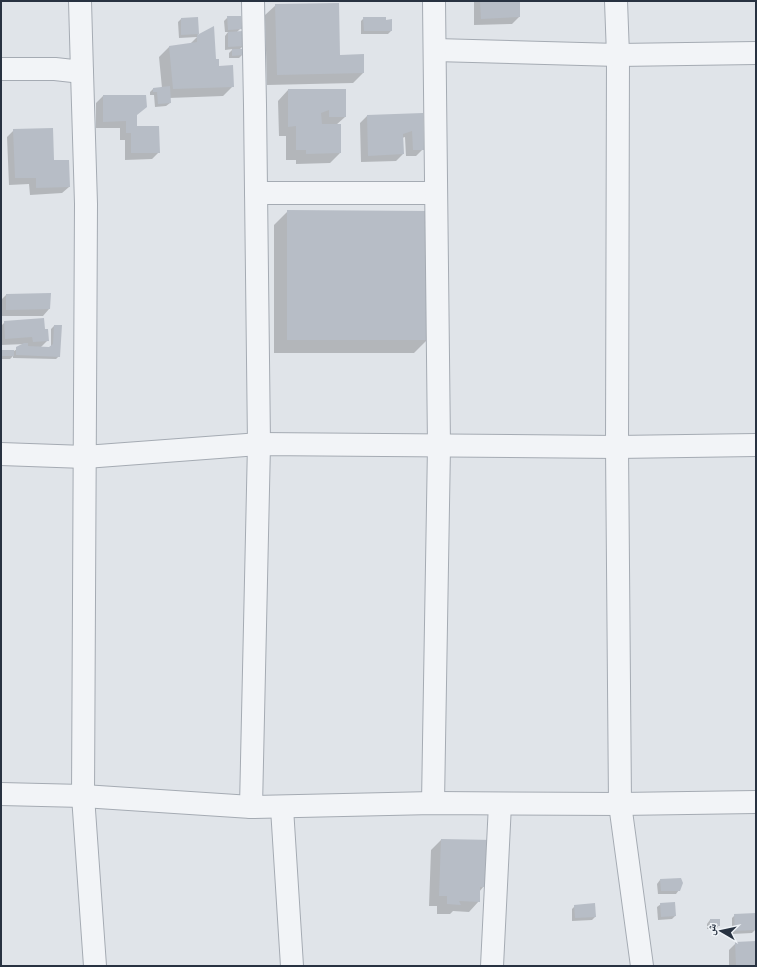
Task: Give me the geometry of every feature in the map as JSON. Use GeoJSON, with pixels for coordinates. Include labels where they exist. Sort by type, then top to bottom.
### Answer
{"type":"FeatureCollection","features":[{"type":"Feature","properties":{"kind":"street"},"geometry":{"type":"LineString","coordinates":[[80,1],[86,204],[83,796],[95,966]]}},
{"type":"Feature","properties":{"kind":"street"},"geometry":{"type":"LineString","coordinates":[[251,807],[258,444],[253,1]]}},
{"type":"Feature","properties":{"kind":"street"},"geometry":{"type":"LineString","coordinates":[[433,803],[439,446],[434,1]]}},
{"type":"Feature","properties":{"kind":"street"},"geometry":{"type":"LineString","coordinates":[[616,1],[618,55],[616,447],[620,804],[642,966]]}},
{"type":"Feature","properties":{"kind":"street"},"geometry":{"type":"LineString","coordinates":[[435,50],[618,55],[756,52]]}},
{"type":"Feature","properties":{"kind":"street"},"geometry":{"type":"LineString","coordinates":[[1,69],[55,69],[82,72]]}},
{"type":"Feature","properties":{"kind":"street"},"geometry":{"type":"LineString","coordinates":[[256,193],[436,193]]}},
{"type":"Feature","properties":{"kind":"street"},"geometry":{"type":"LineString","coordinates":[[1,454],[85,457],[258,444],[616,447],[756,445]]}},
{"type":"Feature","properties":{"kind":"street"},"geometry":{"type":"LineString","coordinates":[[1,794],[83,796],[282,808],[433,803],[620,804],[756,802]]}},
{"type":"Feature","properties":{"kind":"street"},"geometry":{"type":"LineString","coordinates":[[492,966],[500,804]]}},
{"type":"Feature","properties":{"kind":"street"},"geometry":{"type":"LineString","coordinates":[[282,808],[292,966]]}},
{"type":"Feature","properties":{"kind":"building"},"geometry":{"type":"Polygon","coordinates":[[[480,1],[520,1],[520,17],[481,19],[480,1]]]}},
{"type":"Feature","properties":{"kind":"building"},"geometry":{"type":"Polygon","coordinates":[[[339,3],[340,55],[364,54],[364,73],[277,75],[275,4],[339,3]]]}},
{"type":"Feature","properties":{"kind":"building"},"geometry":{"type":"Polygon","coordinates":[[[227,16],[241,16],[242,29],[228,30],[227,16]]]}},
{"type":"Feature","properties":{"kind":"building"},"geometry":{"type":"Polygon","coordinates":[[[198,17],[199,34],[181,35],[181,18],[198,17]]]}},
{"type":"Feature","properties":{"kind":"building"},"geometry":{"type":"Polygon","coordinates":[[[363,17],[386,17],[386,20],[392,19],[392,31],[364,31],[363,17]]]}},
{"type":"Feature","properties":{"kind":"building"},"geometry":{"type":"Polygon","coordinates":[[[214,26],[216,59],[219,59],[219,66],[233,65],[234,87],[173,89],[169,46],[197,42],[197,35],[214,26]]]}},
{"type":"Feature","properties":{"kind":"building"},"geometry":{"type":"Polygon","coordinates":[[[243,31],[244,46],[228,47],[228,32],[243,31]]]}},
{"type":"Feature","properties":{"kind":"building"},"geometry":{"type":"Polygon","coordinates":[[[232,49],[243,49],[243,55],[232,56],[232,49]]]}},
{"type":"Feature","properties":{"kind":"building"},"geometry":{"type":"Polygon","coordinates":[[[170,86],[171,103],[158,104],[157,92],[153,92],[153,88],[170,86]]]}},
{"type":"Feature","properties":{"kind":"building"},"geometry":{"type":"Polygon","coordinates":[[[288,89],[346,89],[346,117],[329,117],[329,110],[321,113],[322,124],[341,124],[341,153],[306,154],[306,150],[296,150],[296,126],[288,127],[288,89]]]}},
{"type":"Feature","properties":{"kind":"building"},"geometry":{"type":"Polygon","coordinates":[[[103,95],[146,95],[147,107],[137,115],[137,126],[159,126],[160,153],[131,153],[131,133],[126,133],[126,121],[103,122],[103,95]]]}},
{"type":"Feature","properties":{"kind":"building"},"geometry":{"type":"Polygon","coordinates":[[[423,113],[424,150],[413,150],[412,131],[403,134],[404,154],[368,156],[367,115],[423,113]]]}},
{"type":"Feature","properties":{"kind":"building"},"geometry":{"type":"Polygon","coordinates":[[[53,128],[54,160],[69,160],[70,187],[36,188],[36,178],[15,178],[13,129],[53,128]]]}},
{"type":"Feature","properties":{"kind":"building"},"geometry":{"type":"Polygon","coordinates":[[[287,210],[429,211],[428,340],[287,340],[287,210]]]}},
{"type":"Feature","properties":{"kind":"building"},"geometry":{"type":"Polygon","coordinates":[[[51,293],[50,309],[6,310],[6,294],[51,293]]]}},
{"type":"Feature","properties":{"kind":"building"},"geometry":{"type":"Polygon","coordinates":[[[44,318],[45,329],[48,329],[49,341],[33,342],[32,337],[5,339],[4,321],[44,318]]]}},
{"type":"Feature","properties":{"kind":"building"},"geometry":{"type":"Polygon","coordinates":[[[54,325],[62,325],[60,357],[16,355],[16,347],[24,343],[28,343],[28,346],[49,347],[53,344],[54,325]]]}},
{"type":"Feature","properties":{"kind":"building"},"geometry":{"type":"Polygon","coordinates":[[[1,350],[14,350],[14,356],[1,356],[1,350]]]}},
{"type":"Feature","properties":{"kind":"building"},"geometry":{"type":"Polygon","coordinates":[[[441,839],[494,840],[494,864],[486,863],[485,887],[480,887],[480,902],[459,901],[461,905],[447,904],[447,896],[439,896],[441,839]]]}},
{"type":"Feature","properties":{"kind":"building"},"geometry":{"type":"Polygon","coordinates":[[[681,878],[683,883],[680,891],[661,891],[660,879],[681,878]]]}},
{"type":"Feature","properties":{"kind":"building"},"geometry":{"type":"Polygon","coordinates":[[[675,902],[676,916],[661,917],[660,903],[675,902]]]}},
{"type":"Feature","properties":{"kind":"building"},"geometry":{"type":"Polygon","coordinates":[[[595,903],[596,917],[575,918],[574,905],[595,903]]]}},
{"type":"Feature","properties":{"kind":"building"},"geometry":{"type":"Polygon","coordinates":[[[756,913],[756,930],[735,931],[734,914],[756,913]]]}},
{"type":"Feature","properties":{"kind":"building"},"geometry":{"type":"Polygon","coordinates":[[[710,919],[720,919],[720,926],[710,926],[710,919]]]}},
{"type":"Feature","properties":{"kind":"building"},"geometry":{"type":"Polygon","coordinates":[[[756,941],[756,966],[736,966],[735,942],[756,941]]]}}]}
